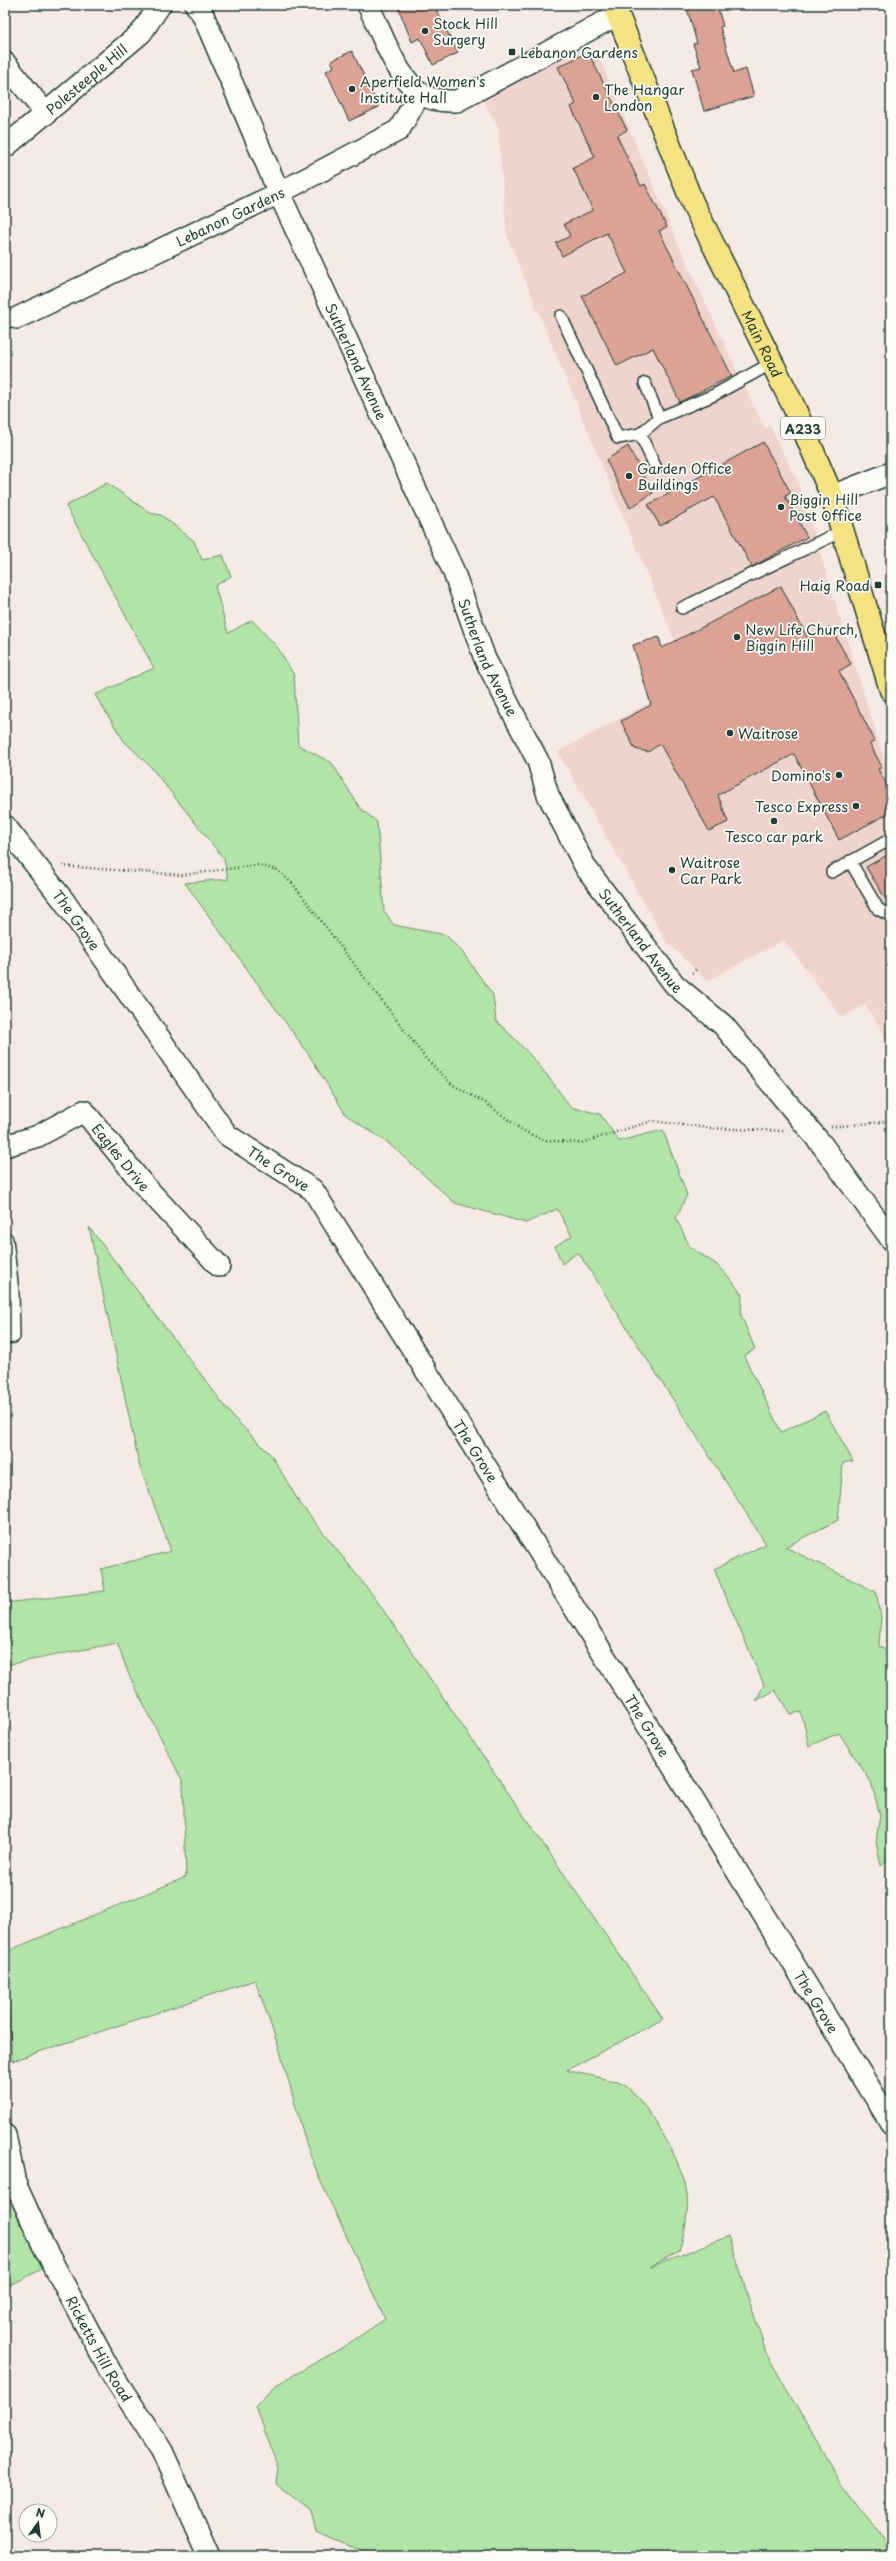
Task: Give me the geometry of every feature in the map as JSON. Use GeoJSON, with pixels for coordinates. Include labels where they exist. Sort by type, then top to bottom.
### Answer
{"type":"FeatureCollection","features":[{"type":"Feature","properties":{"kind":"main road","name":"Main Road"},"geometry":{"type":"LineString","coordinates":[[615,10],[692,202],[772,363],[832,496],[891,690]]}},
{"type":"Feature","properties":{"kind":"street","name":"Polesteeple Hill"},"geometry":{"type":"LineString","coordinates":[[5,147],[141,33],[160,5]]}},
{"type":"Feature","properties":{"kind":"street","name":"Sutherland Avenue"},"geometry":{"type":"LineString","coordinates":[[196,5],[203,15],[279,193],[453,570],[485,659],[538,761],[548,795],[586,868],[675,985],[723,1025],[811,1131],[891,1239]]}},
{"type":"Feature","properties":{"kind":"street"},"geometry":{"type":"LineString","coordinates":[[368,5],[404,80],[420,93],[438,100],[457,100],[615,10]]}},
{"type":"Feature","properties":{"kind":"street"},"geometry":{"type":"LineString","coordinates":[[5,63],[46,114]]}},
{"type":"Feature","properties":{"kind":"street","name":"Lebanon Gardens"},"geometry":{"type":"LineString","coordinates":[[17,318],[279,193],[399,130],[420,93]]}},
{"type":"Feature","properties":{"kind":"street"},"geometry":{"type":"LineString","coordinates":[[832,496],[891,473]]}},
{"type":"Feature","properties":{"kind":"street","name":"The Grove"},"geometry":{"type":"LineString","coordinates":[[5,826],[64,900],[227,1135],[313,1190],[644,1719],[891,2123]]}},
{"type":"Feature","properties":{"kind":"street","name":"Eagles Drive"},"geometry":{"type":"LineString","coordinates":[[5,1146],[38,1136],[84,1111],[142,1183],[219,1266]]}},
{"type":"Feature","properties":{"kind":"street","name":"Ricketts Hill Road"},"geometry":{"type":"LineString","coordinates":[[5,2135],[15,2183],[43,2245],[110,2371],[162,2451],[209,2556]]}},
{"type":"Feature","properties":{"kind":"lane"},"geometry":{"type":"LineString","coordinates":[[561,316],[618,438],[640,434],[659,418],[714,395],[772,363]]}},
{"type":"Feature","properties":{"kind":"lane"},"geometry":{"type":"LineString","coordinates":[[645,383],[659,418]]}},
{"type":"Feature","properties":{"kind":"lane"},"geometry":{"type":"LineString","coordinates":[[640,434],[656,468]]}},
{"type":"Feature","properties":{"kind":"lane"},"geometry":{"type":"LineString","coordinates":[[682,608],[842,531]]}},
{"type":"Feature","properties":{"kind":"lane"},"geometry":{"type":"LineString","coordinates":[[832,872],[891,839]]}},
{"type":"Feature","properties":{"kind":"lane"},"geometry":{"type":"LineString","coordinates":[[850,861],[878,909],[891,916]]}},
{"type":"Feature","properties":{"kind":"lane"},"geometry":{"type":"LineString","coordinates":[[5,1239],[7,1239],[13,1292],[14,1337],[5,1338]]}},
{"type":"Feature","properties":{"kind":"path"},"geometry":{"type":"LineString","coordinates":[[35,864],[182,875],[258,865],[277,870],[293,884],[427,1060],[453,1085],[486,1102],[522,1130],[542,1140],[581,1143],[652,1121],[709,1128],[811,1131],[834,1126],[891,1121]]}},
{"type":"Feature","properties":{"kind":"shaded area"},"geometry":{"type":"Polygon","coordinates":[[[585,47],[598,55],[677,241],[736,369],[765,428],[770,426],[798,483],[891,781],[891,1046],[865,1004],[842,1018],[784,940],[707,981],[666,941],[558,752],[691,680],[507,236],[498,127],[482,98],[585,47]]]}},
{"type":"Feature","properties":{"kind":"green space"},"geometry":{"type":"Polygon","coordinates":[[[107,483],[150,513],[161,515],[194,541],[202,560],[223,555],[231,576],[215,586],[228,633],[252,620],[278,648],[294,675],[298,745],[332,763],[360,808],[377,822],[384,911],[394,925],[446,935],[463,953],[493,995],[496,1021],[536,1061],[570,1107],[600,1114],[619,1141],[663,1130],[687,1195],[676,1218],[690,1247],[716,1264],[732,1281],[742,1295],[741,1315],[755,1349],[744,1356],[781,1432],[825,1411],[853,1461],[843,1463],[838,1520],[785,1547],[876,1592],[881,1616],[879,1646],[891,1654],[891,1860],[890,1858],[881,1866],[876,1841],[880,1815],[871,1782],[839,1733],[809,1746],[801,1712],[790,1714],[775,1690],[756,1701],[764,1685],[714,1569],[766,1544],[578,1252],[562,1264],[555,1246],[572,1236],[557,1209],[526,1223],[455,1203],[387,1142],[346,1115],[309,1055],[185,883],[228,879],[224,859],[150,766],[124,741],[95,695],[154,668],[66,506],[107,483]]]}},
{"type":"Feature","properties":{"kind":"green space"},"geometry":{"type":"Polygon","coordinates":[[[89,1227],[234,1418],[272,1456],[299,1502],[375,1598],[663,2019],[567,2070],[616,2082],[626,2086],[635,2094],[653,2119],[671,2148],[678,2163],[683,2176],[687,2196],[685,2228],[679,2251],[650,2267],[729,2236],[766,2353],[840,2483],[891,2549],[891,2556],[374,2556],[316,2532],[311,2511],[276,2484],[278,2467],[256,2407],[276,2385],[345,2346],[385,2319],[320,2180],[306,2143],[280,2051],[255,1980],[12,2061],[5,1952],[186,1877],[183,1782],[129,1675],[117,1643],[6,1665],[5,1603],[105,1591],[101,1569],[171,1551],[139,1464],[89,1227]]]}},
{"type":"Feature","properties":{"kind":"green space"},"geometry":{"type":"Polygon","coordinates":[[[5,2187],[44,2268],[5,2288],[5,2187]]]}},
{"type":"Feature","properties":{"kind":"building","name":"Stock Hill Surgery"},"geometry":{"type":"Polygon","coordinates":[[[397,5],[434,5],[458,53],[433,65],[420,38],[412,42],[397,5]]]}},
{"type":"Feature","properties":{"kind":"building"},"geometry":{"type":"Polygon","coordinates":[[[686,5],[717,5],[723,26],[720,27],[734,73],[746,69],[754,96],[704,111],[692,69],[701,67],[693,44],[697,43],[686,5]]]}},
{"type":"Feature","properties":{"kind":"building","name":"Aperfield Women's Institute Hall"},"geometry":{"type":"Polygon","coordinates":[[[352,51],[379,107],[349,121],[326,71],[334,67],[331,61],[352,51]]]}},
{"type":"Feature","properties":{"kind":"building"},"geometry":{"type":"Polygon","coordinates":[[[588,52],[627,130],[617,136],[641,186],[645,184],[667,227],[659,231],[732,376],[680,402],[653,348],[617,366],[582,296],[627,273],[607,233],[562,256],[556,243],[570,236],[564,224],[593,210],[573,168],[595,157],[571,107],[576,104],[558,67],[588,52]]]}},
{"type":"Feature","properties":{"kind":"building"},"geometry":{"type":"Polygon","coordinates":[[[763,442],[791,493],[785,496],[807,537],[752,567],[714,497],[660,526],[648,505],[763,442]]]}},
{"type":"Feature","properties":{"kind":"building","name":"Garden Office Buildings"},"geometry":{"type":"Polygon","coordinates":[[[628,446],[653,493],[630,508],[606,460],[628,446]]]}},
{"type":"Feature","properties":{"kind":"building"},"geometry":{"type":"Polygon","coordinates":[[[781,586],[808,639],[830,627],[851,664],[839,671],[875,741],[870,744],[882,767],[878,769],[888,787],[885,789],[891,799],[891,812],[839,840],[794,754],[718,795],[728,822],[709,831],[660,744],[648,752],[635,749],[621,721],[651,705],[633,645],[659,637],[662,648],[781,586]]]}},
{"type":"Feature","properties":{"kind":"building"},"geometry":{"type":"Polygon","coordinates":[[[891,853],[891,908],[866,867],[891,853]]]}},
{"type":"Feature","properties":{"kind":"place","name":"Stock Hill Surgery"},"geometry":{"type":"Point","coordinates":[425,31]}},
{"type":"Feature","properties":{"kind":"place","name":"Lebanon Gardens"},"geometry":{"type":"Point","coordinates":[512,52]}},
{"type":"Feature","properties":{"kind":"place","name":"Aperfield Women's Institute Hall"},"geometry":{"type":"Point","coordinates":[352,89]}},
{"type":"Feature","properties":{"kind":"place","name":"The Hangar London"},"geometry":{"type":"Point","coordinates":[596,97]}},
{"type":"Feature","properties":{"kind":"place","name":"Garden Office Buildings"},"geometry":{"type":"Point","coordinates":[629,476]}},
{"type":"Feature","properties":{"kind":"place","name":"Biggin Hill Post Office"},"geometry":{"type":"Point","coordinates":[781,507]}},
{"type":"Feature","properties":{"kind":"place","name":"Haig Road"},"geometry":{"type":"Point","coordinates":[878,585]}},
{"type":"Feature","properties":{"kind":"place","name":"New Life Church, Biggin Hill"},"geometry":{"type":"Point","coordinates":[737,637]}},
{"type":"Feature","properties":{"kind":"place","name":"Waitrose"},"geometry":{"type":"Point","coordinates":[730,733]}},
{"type":"Feature","properties":{"kind":"place","name":"Domino's"},"geometry":{"type":"Point","coordinates":[839,775]}},
{"type":"Feature","properties":{"kind":"place","name":"Tesco Express"},"geometry":{"type":"Point","coordinates":[856,806]}},
{"type":"Feature","properties":{"kind":"place","name":"Tesco car park"},"geometry":{"type":"Point","coordinates":[774,821]}},
{"type":"Feature","properties":{"kind":"place","name":"Waitrose Car Park"},"geometry":{"type":"Point","coordinates":[672,870]}}]}
